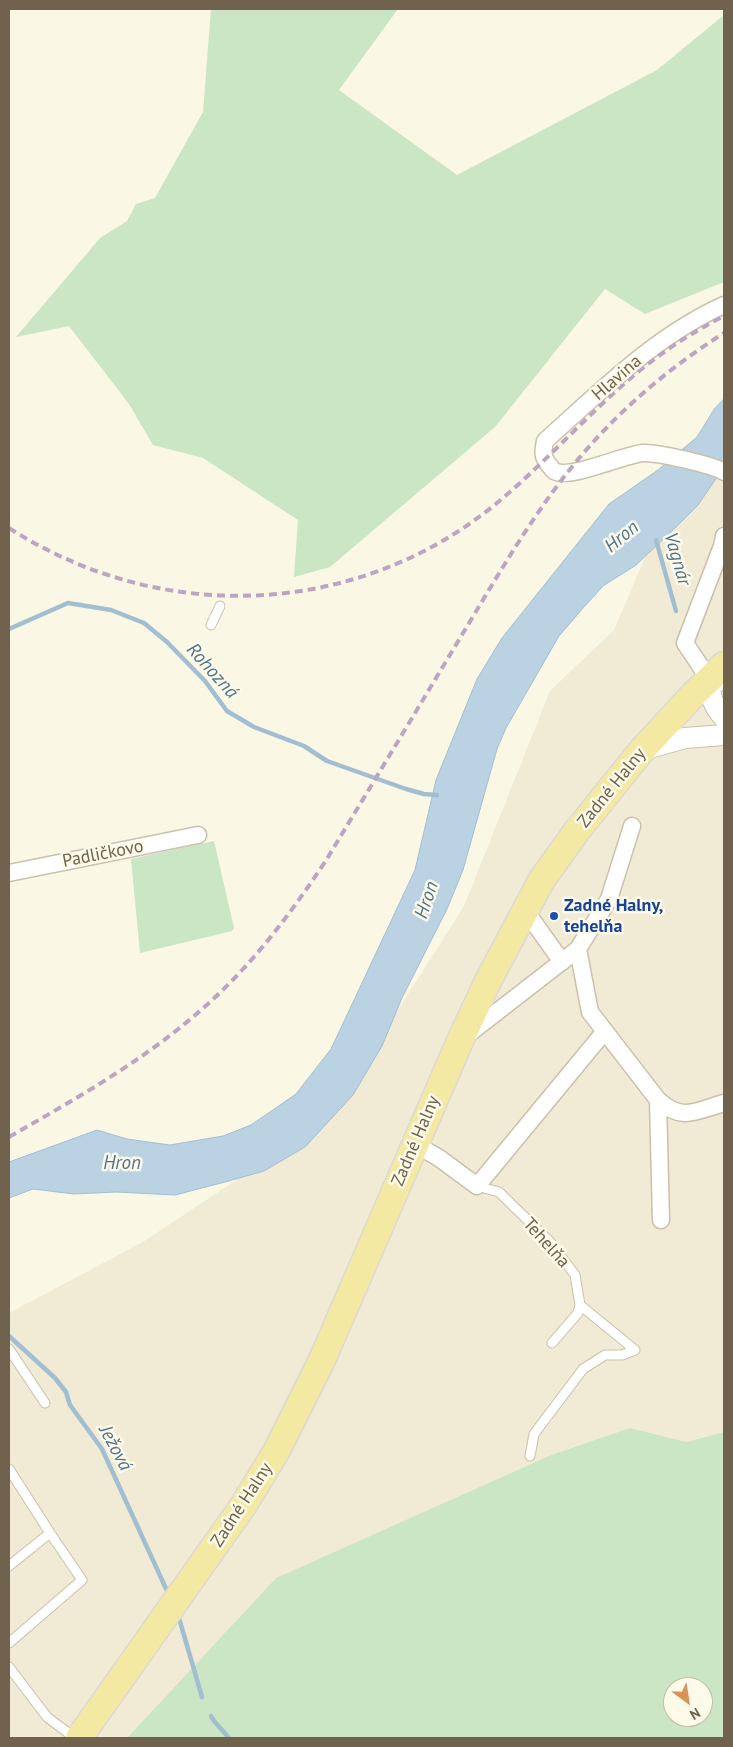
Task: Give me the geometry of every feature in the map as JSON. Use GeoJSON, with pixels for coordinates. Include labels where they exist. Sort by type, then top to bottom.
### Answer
{"type":"FeatureCollection","features":[{"type":"Feature","properties":{"kind":"main road","name":"Zadné Halny"},"geometry":{"type":"LineString","coordinates":[[79,1738],[243,1506],[277,1450],[322,1360],[460,1041],[487,983],[541,882],[571,838],[642,750],[719,675]]}},
{"type":"Feature","properties":{"kind":"street","name":"Hlavina"},"geometry":{"type":"LineString","coordinates":[[723,471],[670,456],[645,453],[613,460],[567,474],[554,471],[544,460],[542,451],[545,440],[656,344],[686,324],[724,305]]}},
{"type":"Feature","properties":{"kind":"street"},"geometry":{"type":"LineString","coordinates":[[724,536],[722,546],[685,643],[719,675],[710,698],[724,718]]}},
{"type":"Feature","properties":{"kind":"street"},"geometry":{"type":"LineString","coordinates":[[642,750],[684,738],[724,735]]}},
{"type":"Feature","properties":{"kind":"street"},"geometry":{"type":"LineString","coordinates":[[460,1041],[578,950],[609,899],[632,826]]}},
{"type":"Feature","properties":{"kind":"street","name":"Padličkovo"},"geometry":{"type":"LineString","coordinates":[[9,873],[198,835]]}},
{"type":"Feature","properties":{"kind":"street"},"geometry":{"type":"LineString","coordinates":[[525,910],[562,962]]}},
{"type":"Feature","properties":{"kind":"street"},"geometry":{"type":"LineString","coordinates":[[578,950],[590,1012],[658,1100],[668,1109],[683,1114],[724,1103]]}},
{"type":"Feature","properties":{"kind":"street"},"geometry":{"type":"LineString","coordinates":[[477,1186],[605,1031]]}},
{"type":"Feature","properties":{"kind":"street"},"geometry":{"type":"LineString","coordinates":[[658,1100],[662,1220]]}},
{"type":"Feature","properties":{"kind":"street","name":"Tehelňa"},"geometry":{"type":"LineString","coordinates":[[415,1144],[439,1158],[477,1186]]}},
{"type":"Feature","properties":{"kind":"lane"},"geometry":{"type":"LineString","coordinates":[[211,625],[220,606]]}},
{"type":"Feature","properties":{"kind":"lane","name":"Tehelňa"},"geometry":{"type":"LineString","coordinates":[[477,1186],[498,1192],[550,1242],[575,1275],[580,1305]]}},
{"type":"Feature","properties":{"kind":"lane"},"geometry":{"type":"LineString","coordinates":[[530,1456],[534,1434],[583,1369],[605,1355],[622,1355],[635,1350],[580,1305],[578,1313],[552,1343]]}},
{"type":"Feature","properties":{"kind":"lane"},"geometry":{"type":"LineString","coordinates":[[9,1349],[44,1403]]}},
{"type":"Feature","properties":{"kind":"lane"},"geometry":{"type":"LineString","coordinates":[[9,1469],[82,1580],[9,1643]]}},
{"type":"Feature","properties":{"kind":"lane"},"geometry":{"type":"LineString","coordinates":[[9,1566],[50,1533]]}},
{"type":"Feature","properties":{"kind":"lane"},"geometry":{"type":"LineString","coordinates":[[9,1667],[47,1717],[75,1738]]}},
{"type":"Feature","properties":{"kind":"shaded area"},"geometry":{"type":"Polygon","coordinates":[[[724,461],[724,1432],[686,1442],[630,1428],[551,1455],[276,1578],[127,1738],[9,1738],[9,1313],[143,1242],[259,1165],[389,1024],[464,906],[550,691],[614,630],[678,480],[724,461]]]}},
{"type":"Feature","properties":{"kind":"green space"},"geometry":{"type":"Polygon","coordinates":[[[211,9],[398,9],[339,90],[457,175],[657,70],[724,15],[724,282],[645,314],[605,289],[495,427],[330,567],[294,577],[298,520],[203,458],[153,445],[129,404],[69,326],[16,337],[100,238],[127,221],[136,204],[155,198],[203,112],[211,9]]]}},
{"type":"Feature","properties":{"kind":"green space"},"geometry":{"type":"Polygon","coordinates":[[[214,841],[234,928],[232,931],[140,953],[131,859],[214,841]]]}},
{"type":"Feature","properties":{"kind":"green space"},"geometry":{"type":"Polygon","coordinates":[[[630,1428],[686,1442],[724,1432],[724,1738],[127,1738],[276,1578],[551,1455],[630,1428]]]}},
{"type":"Feature","properties":{"kind":"water","name":"Hron"},"geometry":{"type":"Polygon","coordinates":[[[724,399],[724,467],[698,505],[636,565],[603,586],[559,636],[506,728],[497,749],[463,870],[447,909],[402,998],[382,1046],[353,1095],[305,1147],[264,1171],[175,1195],[116,1192],[74,1194],[33,1189],[9,1198],[9,1162],[97,1130],[127,1139],[170,1145],[223,1136],[251,1125],[296,1094],[331,1049],[415,870],[436,780],[477,679],[502,638],[609,504],[658,470],[697,437],[715,408],[724,399]]]}},
{"type":"Feature","properties":{"kind":"waterway","name":"Vagnár"},"geometry":{"type":"LineString","coordinates":[[656,540],[676,611]]}},
{"type":"Feature","properties":{"kind":"waterway","name":"Rohozná"},"geometry":{"type":"LineString","coordinates":[[9,629],[68,603],[111,610],[144,623],[167,642],[205,681],[227,711],[254,727],[304,746],[327,761],[406,789],[437,795]]}},
{"type":"Feature","properties":{"kind":"waterway","name":"Ježová"},"geometry":{"type":"LineString","coordinates":[[9,1336],[55,1378],[66,1392],[70,1405],[102,1449],[168,1593]]}},
{"type":"Feature","properties":{"kind":"waterway","name":"Ježová"},"geometry":{"type":"LineString","coordinates":[[179,1618],[202,1697]]}},
{"type":"Feature","properties":{"kind":"waterway","name":"Ježová"},"geometry":{"type":"LineString","coordinates":[[211,1716],[229,1738]]}},
{"type":"Feature","properties":{"kind":"railway"},"geometry":{"type":"LineString","coordinates":[[9,528],[68,560],[129,581],[193,593],[257,595],[320,587],[382,569],[442,541],[497,503],[643,368],[676,344],[724,316]]}},
{"type":"Feature","properties":{"kind":"railway"},"geometry":{"type":"LineString","coordinates":[[9,1137],[88,1091],[163,1041],[210,1002],[242,970],[286,918],[325,862],[508,559],[551,494],[584,452],[620,414],[680,363],[724,333]]}},
{"type":"Feature","properties":{"kind":"place","name":"Zadné Halny, tehelňa"},"geometry":{"type":"Point","coordinates":[554,916]}}]}
